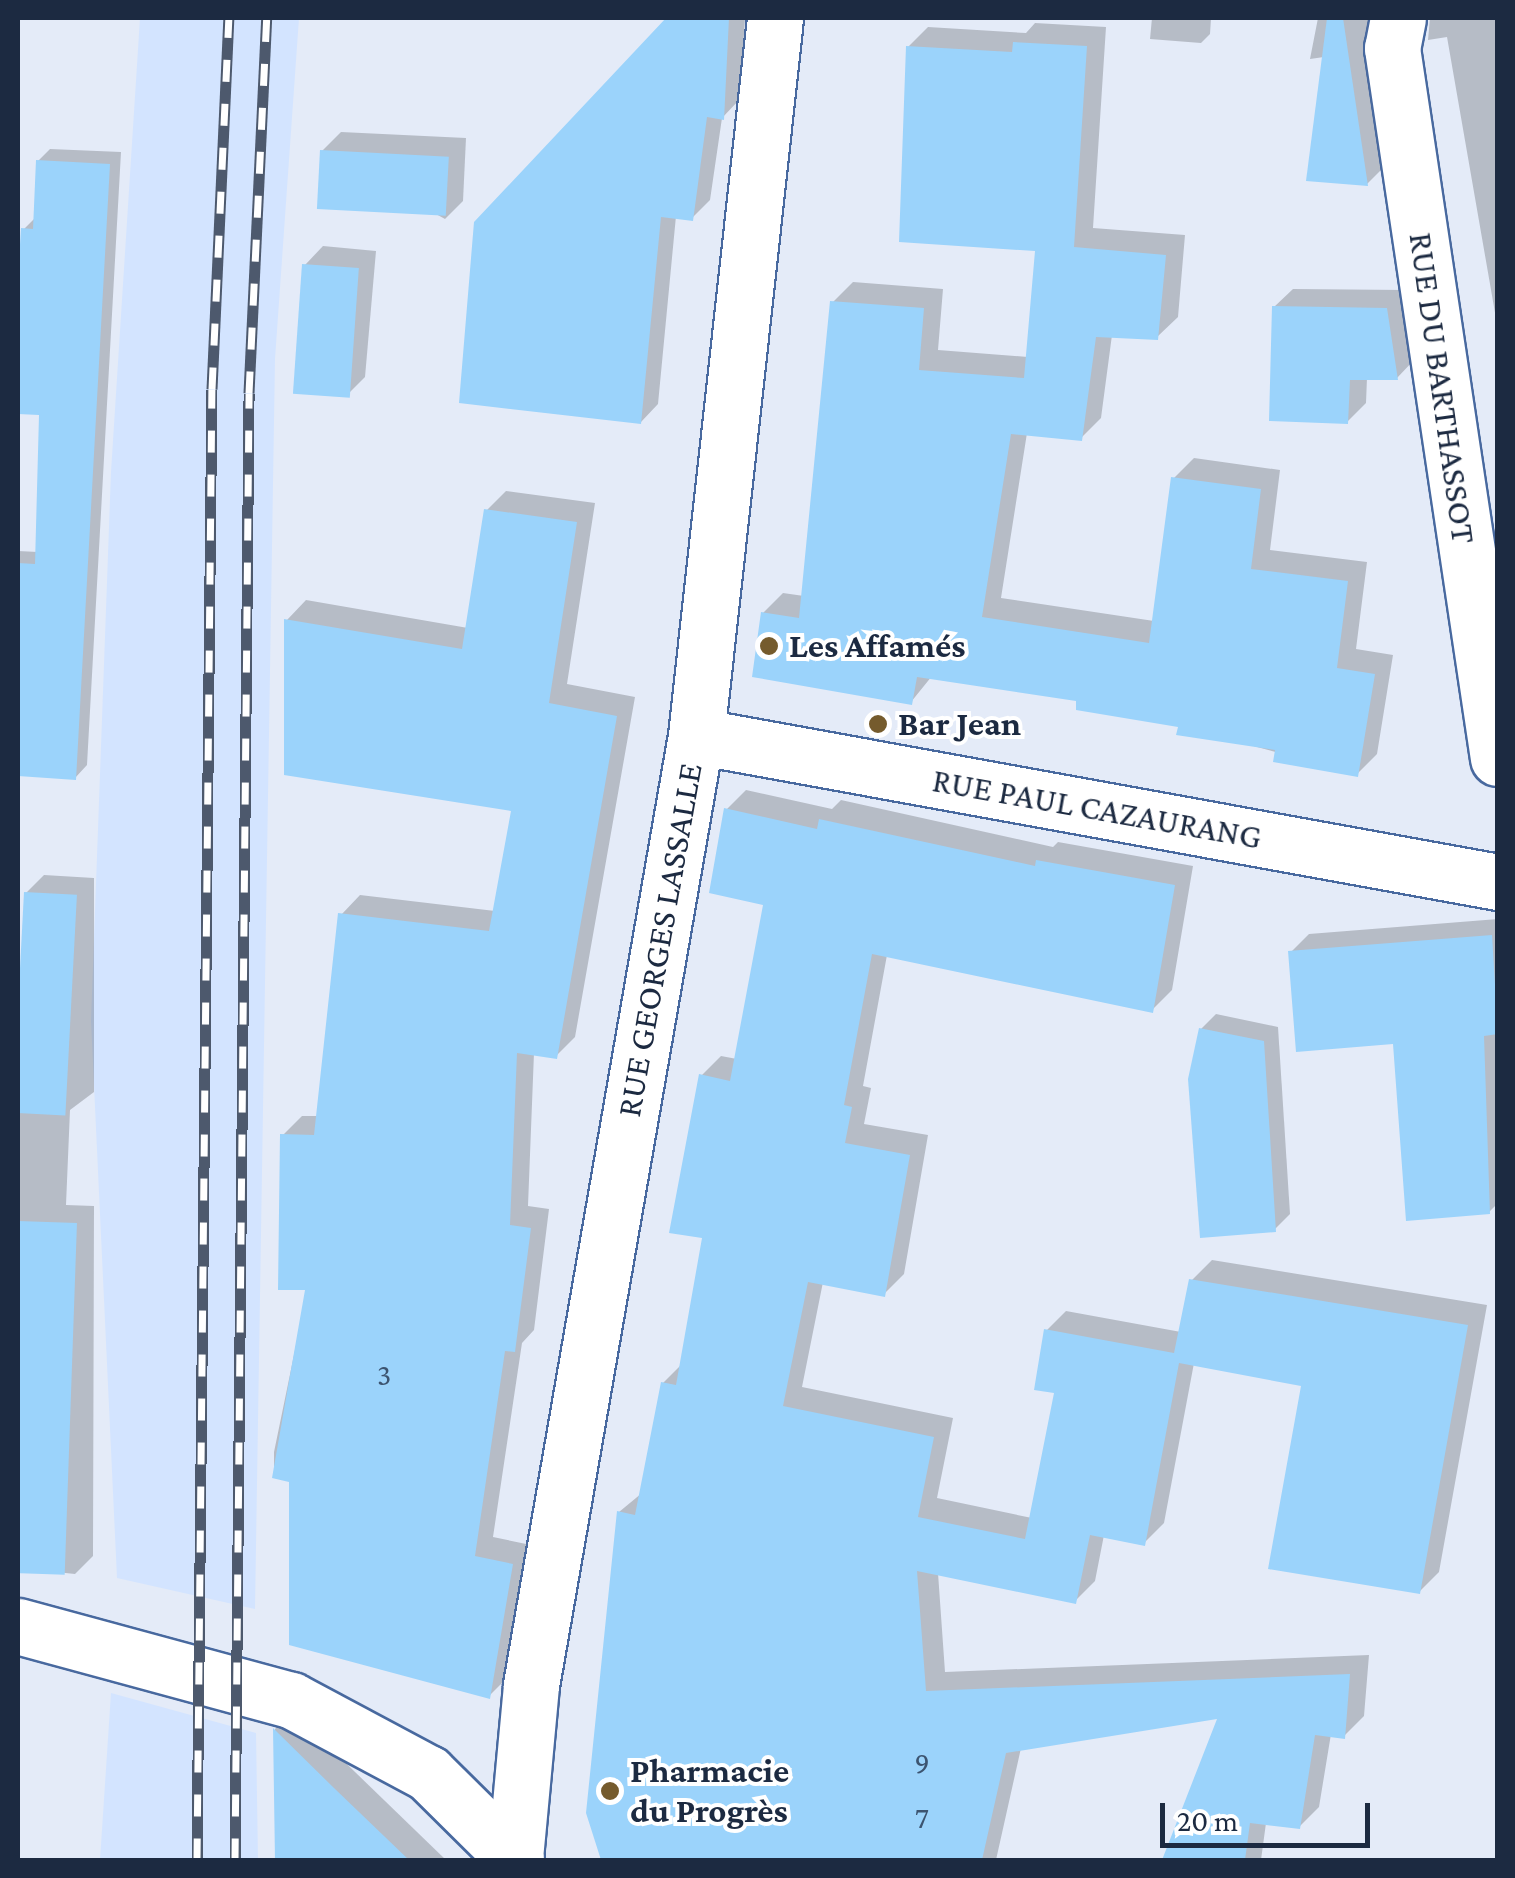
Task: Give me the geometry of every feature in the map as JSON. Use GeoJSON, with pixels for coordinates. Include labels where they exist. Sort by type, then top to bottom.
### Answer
{"type":"FeatureCollection","features":[{"type":"Feature","properties":{"kind":"street","name":"RUE GEORGES LASSALLE"},"geometry":{"type":"LineString","coordinates":[[515,1859],[532,1685],[696,736],[774,18]]}},
{"type":"Feature","properties":{"kind":"street","name":"RUE DU BARTHASSOT"},"geometry":{"type":"LineString","coordinates":[[1398,18],[1392,48],[1498,758]]}},
{"type":"Feature","properties":{"kind":"street","name":"RUE PAUL CAZAURANG"},"geometry":{"type":"LineString","coordinates":[[696,736],[1498,882]]}},
{"type":"Feature","properties":{"kind":"street"},"geometry":{"type":"LineString","coordinates":[[23,1642],[291,1700],[428,1774],[515,1859]]}},
{"type":"Feature","properties":{"kind":"shaded area"},"geometry":{"type":"Polygon","coordinates":[[[140,18],[299,18],[275,359],[255,1609],[117,1578],[91,1021],[111,472],[140,18]]]}},
{"type":"Feature","properties":{"kind":"shaded area"},"geometry":{"type":"Polygon","coordinates":[[[111,1693],[256,1733],[258,1860],[100,1860],[111,1693]]]}},
{"type":"Feature","properties":{"kind":"building"},"geometry":{"type":"Polygon","coordinates":[[[666,18],[729,18],[724,120],[707,117],[693,221],[661,217],[641,424],[459,403],[474,222],[666,18]]]}},
{"type":"Feature","properties":{"kind":"building"},"geometry":{"type":"Polygon","coordinates":[[[1327,18],[1343,18],[1368,186],[1306,181],[1327,18]]]}},
{"type":"Feature","properties":{"kind":"building"},"geometry":{"type":"Polygon","coordinates":[[[1013,42],[1087,46],[1074,247],[1166,255],[1158,340],[1096,337],[1082,441],[1011,434],[982,617],[1149,643],[1171,477],[1261,489],[1251,569],[1348,581],[1337,668],[1375,674],[1358,777],[1273,762],[1275,750],[1176,735],[1178,727],[1076,710],[1076,701],[917,677],[912,705],[752,677],[761,612],[799,618],[830,301],[924,308],[919,370],[1024,378],[1035,251],[899,242],[906,46],[1012,52],[1013,42]]]}},
{"type":"Feature","properties":{"kind":"building"},"geometry":{"type":"Polygon","coordinates":[[[320,150],[449,157],[446,216],[317,209],[320,150]]]}},
{"type":"Feature","properties":{"kind":"building"},"geometry":{"type":"Polygon","coordinates":[[[36,160],[110,164],[76,780],[18,776],[18,563],[35,564],[39,415],[18,414],[18,277],[21,228],[33,229],[36,160]]]}},
{"type":"Feature","properties":{"kind":"building"},"geometry":{"type":"Polygon","coordinates":[[[302,264],[359,268],[350,398],[293,394],[302,264]]]}},
{"type":"Feature","properties":{"kind":"building"},"geometry":{"type":"Polygon","coordinates":[[[1272,306],[1387,308],[1398,380],[1350,380],[1348,424],[1269,421],[1272,306]]]}},
{"type":"Feature","properties":{"kind":"building"},"geometry":{"type":"Polygon","coordinates":[[[484,509],[577,522],[549,703],[617,716],[557,1059],[517,1053],[510,1225],[531,1228],[515,1352],[505,1351],[475,1556],[513,1564],[490,1699],[289,1645],[289,1482],[272,1478],[305,1290],[278,1290],[280,1134],[314,1135],[338,913],[489,931],[511,811],[284,775],[284,619],[462,649],[484,509]]]}},
{"type":"Feature","properties":{"kind":"building"},"geometry":{"type":"Polygon","coordinates":[[[724,808],[817,829],[819,819],[1035,866],[1036,860],[1175,885],[1153,1013],[872,954],[844,1105],[852,1107],[845,1143],[910,1155],[885,1297],[808,1282],[783,1406],[934,1437],[918,1517],[1025,1539],[1054,1393],[1034,1390],[1044,1329],[1174,1353],[1189,1279],[1468,1325],[1420,1594],[1268,1569],[1301,1386],[1179,1363],[1145,1546],[1090,1535],[1076,1604],[917,1571],[926,1691],[1350,1674],[1345,1739],[1315,1735],[1300,1829],[1250,1823],[1245,1860],[1162,1860],[1217,1719],[1006,1753],[982,1860],[601,1860],[586,1813],[617,1511],[635,1515],[661,1382],[676,1385],[702,1238],[669,1233],[699,1074],[730,1081],[763,905],[709,893],[724,808]]]}},
{"type":"Feature","properties":{"kind":"building"},"geometry":{"type":"Polygon","coordinates":[[[24,892],[77,895],[65,1115],[18,1113],[24,892]]]}},
{"type":"Feature","properties":{"kind":"building"},"geometry":{"type":"Polygon","coordinates":[[[1492,935],[1498,1034],[1484,1036],[1490,1214],[1406,1221],[1393,1044],[1296,1052],[1288,951],[1492,935]]]}},
{"type":"Feature","properties":{"kind":"building"},"geometry":{"type":"Polygon","coordinates":[[[1199,1028],[1264,1041],[1276,1232],[1200,1238],[1188,1079],[1199,1028]]]}},
{"type":"Feature","properties":{"kind":"building"},"geometry":{"type":"Polygon","coordinates":[[[18,1221],[77,1223],[65,1575],[18,1573],[18,1221]]]}},
{"type":"Feature","properties":{"kind":"building"},"geometry":{"type":"Polygon","coordinates":[[[273,1728],[334,1788],[409,1860],[275,1860],[273,1728]]]}},
{"type":"Feature","properties":{"kind":"railway"},"geometry":{"type":"LineString","coordinates":[[197,1860],[212,389],[229,18]]}},
{"type":"Feature","properties":{"kind":"railway"},"geometry":{"type":"LineString","coordinates":[[235,1860],[249,393],[267,18]]}},
{"type":"Feature","properties":{"kind":"place","name":"Les Affamés"},"geometry":{"type":"Point","coordinates":[769,646]}},
{"type":"Feature","properties":{"kind":"place","name":"Bar Jean"},"geometry":{"type":"Point","coordinates":[878,724]}},
{"type":"Feature","properties":{"kind":"place","name":"Pharmacie du Progrès"},"geometry":{"type":"Point","coordinates":[610,1791]}}]}
